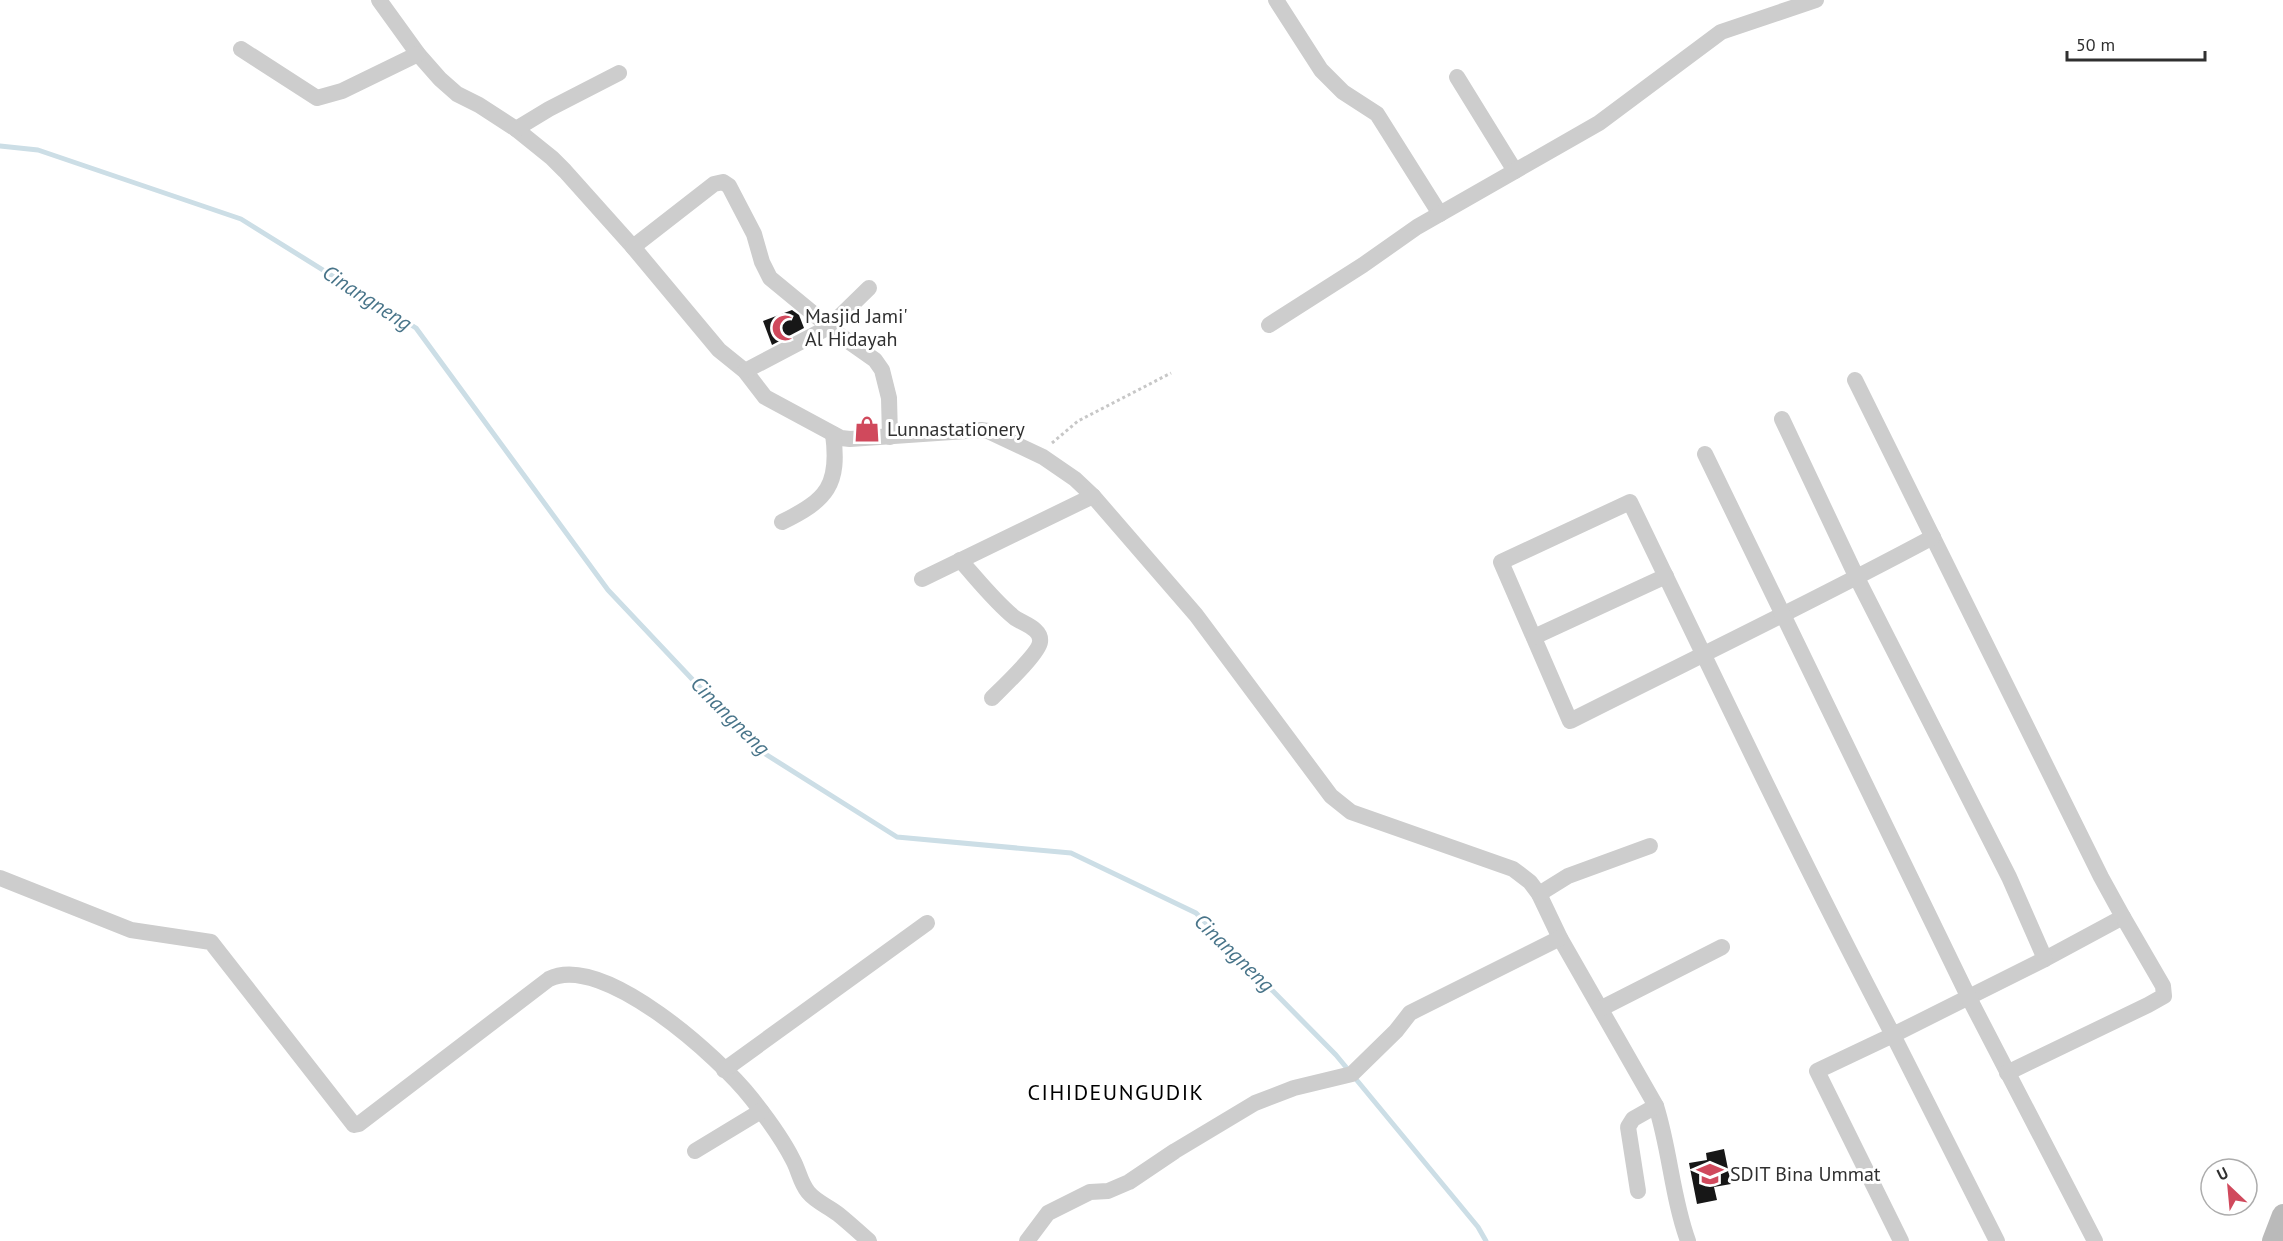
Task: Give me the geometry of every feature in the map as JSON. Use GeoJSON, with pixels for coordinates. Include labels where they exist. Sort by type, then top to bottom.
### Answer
{"type":"FeatureCollection","features":[{"type":"Feature","properties":{"kind":"main road"},"geometry":{"type":"LineString","coordinates":[[2273,1241],[2283,1215]]}},
{"type":"Feature","properties":{"kind":"street"},"geometry":{"type":"LineString","coordinates":[[379,0],[418,54],[440,79],[457,94],[516,129],[552,158],[633,247],[719,350],[745,371],[765,397],[833,434],[850,439],[981,430],[1043,457],[1075,479],[1093,496],[1196,615],[1335,800],[1351,812],[1517,871],[1539,894],[1560,938],[1656,1106],[1664,1129],[1677,1209],[1688,1241]]}},
{"type":"Feature","properties":{"kind":"street"},"geometry":{"type":"LineString","coordinates":[[1276,0],[1320,70],[1343,92],[1377,114],[1440,214]]}},
{"type":"Feature","properties":{"kind":"street"},"geometry":{"type":"LineString","coordinates":[[1269,325],[1324,291],[1417,227],[1599,123],[1720,32],[1816,0]]}},
{"type":"Feature","properties":{"kind":"street"},"geometry":{"type":"LineString","coordinates":[[241,49],[317,98],[342,91],[418,54]]}},
{"type":"Feature","properties":{"kind":"street"},"geometry":{"type":"LineString","coordinates":[[516,129],[549,109],[619,73]]}},
{"type":"Feature","properties":{"kind":"street"},"geometry":{"type":"LineString","coordinates":[[1457,77],[1515,171]]}},
{"type":"Feature","properties":{"kind":"street"},"geometry":{"type":"LineString","coordinates":[[633,247],[714,184],[723,182],[729,186],[754,234],[762,262],[770,278],[829,327],[875,360],[882,370],[889,398],[890,436]]}},
{"type":"Feature","properties":{"kind":"street"},"geometry":{"type":"LineString","coordinates":[[745,371],[829,327],[869,288]]}},
{"type":"Feature","properties":{"kind":"street"},"geometry":{"type":"LineString","coordinates":[[1855,380],[2101,877],[2163,986],[2164,996],[2148,1005],[2007,1072]]}},
{"type":"Feature","properties":{"kind":"street"},"geometry":{"type":"LineString","coordinates":[[1782,419],[1857,578],[2009,877],[2045,959]]}},
{"type":"Feature","properties":{"kind":"street"},"geometry":{"type":"LineString","coordinates":[[782,522],[810,508],[831,482],[836,457],[833,434]]}},
{"type":"Feature","properties":{"kind":"street"},"geometry":{"type":"LineString","coordinates":[[1705,454],[1968,996],[2092,1240]]}},
{"type":"Feature","properties":{"kind":"street"},"geometry":{"type":"LineString","coordinates":[[922,579],[1093,496]]}},
{"type":"Feature","properties":{"kind":"street"},"geometry":{"type":"LineString","coordinates":[[1933,537],[1857,578],[1782,614],[1703,654],[1570,721],[1501,562],[1630,502],[1703,654],[1828,911],[1997,1241]]}},
{"type":"Feature","properties":{"kind":"street"},"geometry":{"type":"LineString","coordinates":[[960,560],[1015,618],[1038,632],[1040,637],[1040,645],[992,698]]}},
{"type":"Feature","properties":{"kind":"street"},"geometry":{"type":"LineString","coordinates":[[1534,637],[1666,576]]}},
{"type":"Feature","properties":{"kind":"street"},"geometry":{"type":"LineString","coordinates":[[1539,894],[1568,876],[1650,846]]}},
{"type":"Feature","properties":{"kind":"street"},"geometry":{"type":"LineString","coordinates":[[0,878],[131,930],[213,944],[354,1125],[549,979],[566,974],[586,978],[623,991],[658,1011],[751,1097],[794,1162],[806,1190],[869,1241]]}},
{"type":"Feature","properties":{"kind":"street"},"geometry":{"type":"LineString","coordinates":[[1901,1241],[1817,1071],[2045,959],[2123,917]]}},
{"type":"Feature","properties":{"kind":"street"},"geometry":{"type":"LineString","coordinates":[[724,1070],[927,923]]}},
{"type":"Feature","properties":{"kind":"street"},"geometry":{"type":"LineString","coordinates":[[1027,1241],[1048,1213],[1090,1192],[1108,1191],[1129,1182],[1175,1151],[1255,1103],[1294,1088],[1352,1074],[1364,1064],[1410,1013],[1560,938]]}},
{"type":"Feature","properties":{"kind":"street"},"geometry":{"type":"LineString","coordinates":[[1602,1008],[1722,947]]}},
{"type":"Feature","properties":{"kind":"street"},"geometry":{"type":"LineString","coordinates":[[1638,1191],[1628,1127],[1633,1119],[1656,1106]]}},
{"type":"Feature","properties":{"kind":"street"},"geometry":{"type":"LineString","coordinates":[[695,1150],[760,1111]]}},
{"type":"Feature","properties":{"kind":"path"},"geometry":{"type":"LineString","coordinates":[[1043,457],[1056,439],[1078,421],[1171,373]]}},
{"type":"Feature","properties":{"kind":"building","name":"Masjid Jami' Al Hidayah"},"geometry":{"type":"Polygon","coordinates":[[[792,310],[799,315],[804,328],[772,345],[763,321],[792,310]]]}},
{"type":"Feature","properties":{"kind":"building","name":"SDIT Bina Ummat"},"geometry":{"type":"Polygon","coordinates":[[[1724,1149],[1731,1184],[1714,1187],[1717,1200],[1697,1204],[1689,1163],[1707,1160],[1706,1153],[1724,1149]]]}},
{"type":"Feature","properties":{"kind":"waterway","name":"Cinangneng"},"geometry":{"type":"LineString","coordinates":[[0,146],[38,150],[241,219],[416,328],[608,590],[759,750],[897,837],[1071,853],[1196,913],[1336,1055],[1478,1227],[1486,1241]]}},
{"type":"Feature","properties":{"kind":"place","name":"Masjid Jami' Al Hidayah"},"geometry":{"type":"Point","coordinates":[785,328]}},
{"type":"Feature","properties":{"kind":"place","name":"Lunnastationery"},"geometry":{"type":"Point","coordinates":[867,429]}},
{"type":"Feature","properties":{"kind":"place","name":"SDIT Bina Ummat"},"geometry":{"type":"Point","coordinates":[1710,1174]}},
{"type":"Feature","properties":{"kind":"district","name":"CIHIDEUNGUDIK"},"geometry":{"type":"Point","coordinates":[1116,1092]}}]}
